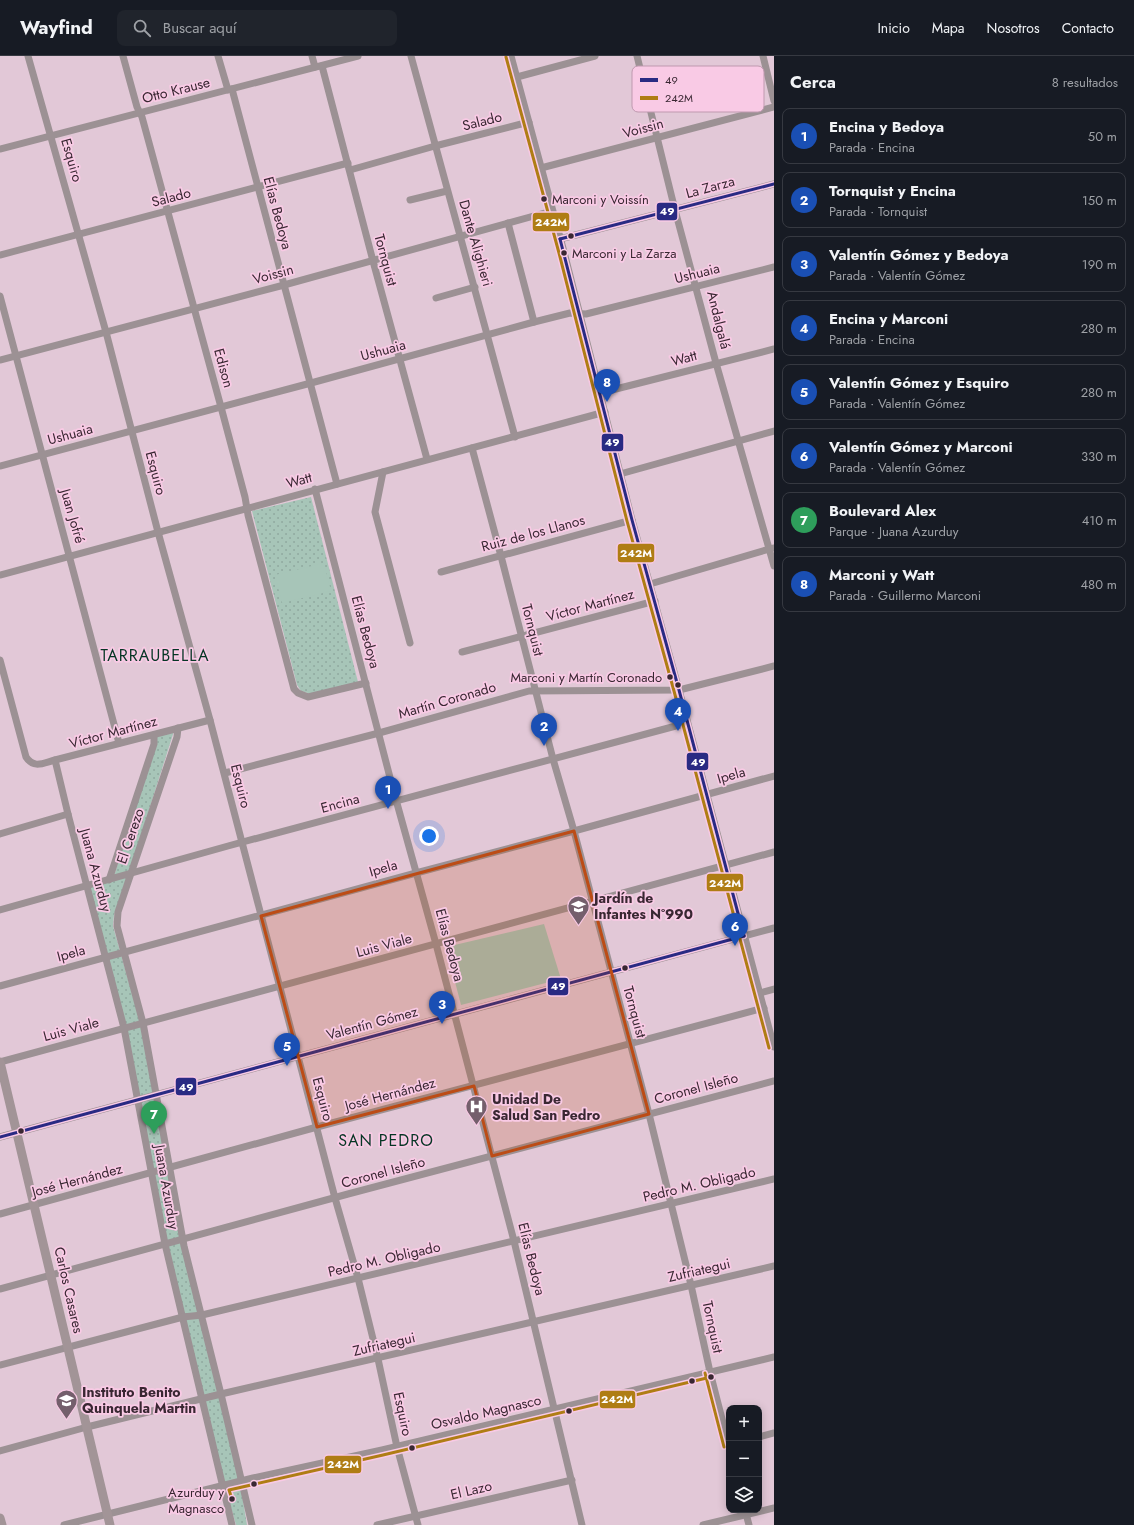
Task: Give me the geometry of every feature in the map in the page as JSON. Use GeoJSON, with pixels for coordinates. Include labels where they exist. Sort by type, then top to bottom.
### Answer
{"type":"FeatureCollection","features":[{"type":"Feature","properties":{"kind":"main road","name":"Carlos Casares"},"geometry":{"type":"LineString","coordinates":[[0,1062],[110,1525]]}},
{"type":"Feature","properties":{"kind":"main road"},"geometry":{"type":"LineString","coordinates":[[0,1518],[2,1525]]}},
{"type":"Feature","properties":{"kind":"street","name":"Esquiro"},"geometry":{"type":"LineString","coordinates":[[28,56],[106,332],[131,432],[225,773],[335,1198],[358,1278],[397,1446],[418,1525]]}},
{"type":"Feature","properties":{"kind":"street","name":"Edison"},"geometry":{"type":"LineString","coordinates":[[123,56],[195,308],[294,689],[298,693],[308,697],[366,683]]}},
{"type":"Feature","properties":{"kind":"street","name":"Elías Bedoya"},"geometry":{"type":"LineString","coordinates":[[218,56],[230,89],[258,187],[337,484]]}},
{"type":"Feature","properties":{"kind":"street","name":"Tornquist"},"geometry":{"type":"LineString","coordinates":[[312,56],[319,66],[350,170],[399,359],[427,459]]}},
{"type":"Feature","properties":{"kind":"street","name":"Otto Krause"},"geometry":{"type":"LineString","coordinates":[[0,149],[358,56]]}},
{"type":"Feature","properties":{"kind":"street","name":"Dante Alighieri"},"geometry":{"type":"LineString","coordinates":[[411,56],[515,437]]}},
{"type":"Feature","properties":{"kind":"street"},"geometry":{"type":"LineString","coordinates":[[511,56],[560,239],[632,520],[774,1047]]}},
{"type":"Feature","properties":{"kind":"street"},"geometry":{"type":"LineString","coordinates":[[517,77],[595,56]]}},
{"type":"Feature","properties":{"kind":"street","name":"Andalgalá"},"geometry":{"type":"LineString","coordinates":[[637,56],[639,66]]}},
{"type":"Feature","properties":{"kind":"street"},"geometry":{"type":"LineString","coordinates":[[763,56],[774,101]]}},
{"type":"Feature","properties":{"kind":"street","name":"Voissin"},"geometry":{"type":"LineString","coordinates":[[764,110],[774,107]]}},
{"type":"Feature","properties":{"kind":"street","name":"Andalgalá"},"geometry":{"type":"LineString","coordinates":[[651,112],[716,363],[772,549],[774,566]]}},
{"type":"Feature","properties":{"kind":"street","name":"Voissin"},"geometry":{"type":"LineString","coordinates":[[541,168],[755,112]]}},
{"type":"Feature","properties":{"kind":"street","name":"Salado"},"geometry":{"type":"LineString","coordinates":[[350,170],[529,122]]}},
{"type":"Feature","properties":{"kind":"street","name":"Salado"},"geometry":{"type":"LineString","coordinates":[[0,255],[348,163]]}},
{"type":"Feature","properties":{"kind":"street","name":"La Zarza"},"geometry":{"type":"LineString","coordinates":[[560,239],[774,184]]}},
{"type":"Feature","properties":{"kind":"street"},"geometry":{"type":"LineString","coordinates":[[410,200],[447,191]]}},
{"type":"Feature","properties":{"kind":"street","name":"Voissin"},"geometry":{"type":"LineString","coordinates":[[0,360],[373,261],[552,211]]}},
{"type":"Feature","properties":{"kind":"street"},"geometry":{"type":"LineString","coordinates":[[508,223],[534,322]]}},
{"type":"Feature","properties":{"kind":"street","name":"Ushuaia"},"geometry":{"type":"LineString","coordinates":[[0,466],[131,432],[534,322],[570,313],[586,314],[774,267]]}},
{"type":"Feature","properties":{"kind":"street"},"geometry":{"type":"LineString","coordinates":[[436,298],[475,287]]}},
{"type":"Feature","properties":{"kind":"street","name":"Juan Jofré"},"geometry":{"type":"LineString","coordinates":[[0,296],[120,743]]}},
{"type":"Feature","properties":{"kind":"street","name":"Watt"},"geometry":{"type":"LineString","coordinates":[[600,393],[774,349]]}},
{"type":"Feature","properties":{"kind":"street","name":"Watt"},"geometry":{"type":"LineString","coordinates":[[0,575],[605,412]]}},
{"type":"Feature","properties":{"kind":"street"},"geometry":{"type":"LineString","coordinates":[[620,474],[774,431]]}},
{"type":"Feature","properties":{"kind":"street","name":"Tornquist"},"geometry":{"type":"LineString","coordinates":[[472,448],[553,759],[574,832],[649,1114],[691,1285],[710,1372],[728,1441]]}},
{"type":"Feature","properties":{"kind":"street"},"geometry":{"type":"LineString","coordinates":[[383,472],[376,512],[410,643]]}},
{"type":"Feature","properties":{"kind":"street","name":"Elías Bedoya"},"geometry":{"type":"LineString","coordinates":[[315,489],[514,1241],[582,1525]]}},
{"type":"Feature","properties":{"kind":"street","name":"Ruiz de los Llanos"},"geometry":{"type":"LineString","coordinates":[[442,572],[632,520]]}},
{"type":"Feature","properties":{"kind":"street","name":"Víctor Martínez"},"geometry":{"type":"LineString","coordinates":[[650,584],[772,549]]}},
{"type":"Feature","properties":{"kind":"street","name":"Víctor Martínez"},"geometry":{"type":"LineString","coordinates":[[462,652],[655,601]]}},
{"type":"Feature","properties":{"kind":"street","name":"Víctor Martínez"},"geometry":{"type":"LineString","coordinates":[[0,660],[26,757],[29,762],[38,764],[210,720]]}},
{"type":"Feature","properties":{"kind":"street","name":"Martín Coronado"},"geometry":{"type":"LineString","coordinates":[[225,773],[380,733],[535,690],[679,690],[774,666]]}},
{"type":"Feature","properties":{"kind":"street","name":"Encina"},"geometry":{"type":"LineString","coordinates":[[0,910],[131,873],[687,723]]}},
{"type":"Feature","properties":{"kind":"street","name":"El Cerezo"},"geometry":{"type":"LineString","coordinates":[[124,952],[116,921],[177,737],[178,728]]}},
{"type":"Feature","properties":{"kind":"street"},"geometry":{"type":"LineString","coordinates":[[110,880],[154,744],[154,735]]}},
{"type":"Feature","properties":{"kind":"street","name":"Juana Azurduy"},"geometry":{"type":"LineString","coordinates":[[55,760],[86,886],[124,1028],[165,1244],[232,1525]]}},
{"type":"Feature","properties":{"kind":"street","name":"Ipela"},"geometry":{"type":"LineString","coordinates":[[0,986],[416,873],[574,832],[774,776]]}},
{"type":"Feature","properties":{"kind":"street"},"geometry":{"type":"LineString","coordinates":[[0,834],[68,814]]}},
{"type":"Feature","properties":{"kind":"street","name":"Luis Viale"},"geometry":{"type":"LineString","coordinates":[[0,1062],[774,852]]}},
{"type":"Feature","properties":{"kind":"street","name":"Valentín Gómez"},"geometry":{"type":"LineString","coordinates":[[0,1137],[774,928]]}},
{"type":"Feature","properties":{"kind":"street","name":"Juana Azurduy"},"geometry":{"type":"LineString","coordinates":[[124,952],[143,1023],[183,1239],[252,1525]]}},
{"type":"Feature","properties":{"kind":"street"},"geometry":{"type":"LineString","coordinates":[[760,992],[774,989]]}},
{"type":"Feature","properties":{"kind":"street","name":"José Hernández"},"geometry":{"type":"LineString","coordinates":[[0,1214],[169,1169],[317,1127],[764,1008]]}},
{"type":"Feature","properties":{"kind":"street","name":"Coronel Isleño"},"geometry":{"type":"LineString","coordinates":[[0,1289],[774,1081]]}},
{"type":"Feature","properties":{"kind":"street","name":"Pedro M. Obligado"},"geometry":{"type":"LineString","coordinates":[[0,1365],[183,1317],[202,1315],[774,1179]]}},
{"type":"Feature","properties":{"kind":"street","name":"Zufriategui"},"geometry":{"type":"LineString","coordinates":[[0,1451],[86,1427],[221,1394],[378,1359],[534,1321],[774,1266]]}},
{"type":"Feature","properties":{"kind":"street","name":"Osvaldo Magnasco"},"geometry":{"type":"LineString","coordinates":[[64,1525],[223,1486],[774,1357]]}},
{"type":"Feature","properties":{"kind":"street"},"geometry":{"type":"LineString","coordinates":[[762,1436],[774,1433]]}},
{"type":"Feature","properties":{"kind":"street","name":"El Lazo"},"geometry":{"type":"LineString","coordinates":[[377,1525],[572,1480]]}},
{"type":"Feature","properties":{"kind":"street"},"geometry":{"type":"LineString","coordinates":[[762,1510],[774,1508]]}},
{"type":"Feature","properties":{"kind":"street"},"geometry":{"type":"LineString","coordinates":[[703,1525],[742,1513]]}},
{"type":"Feature","properties":{"kind":"street"},"geometry":{"type":"LineString","coordinates":[[745,1513],[749,1525]]}},
{"type":"Feature","properties":{"kind":"highlighted area"},"geometry":{"type":"Polygon","coordinates":[[[574,831],[649,1114],[492,1156],[474,1086],[317,1127],[261,916],[574,831]]]}},
{"type":"Feature","properties":{"kind":"green space"},"geometry":{"type":"Polygon","coordinates":[[[311,497],[358,682],[311,694],[301,691],[297,685],[252,511],[311,497]]]}},
{"type":"Feature","properties":{"kind":"green space"},"geometry":{"type":"Polygon","coordinates":[[[324,563],[331,591],[282,603],[275,575],[324,563]]]}},
{"type":"Feature","properties":{"kind":"green space"},"geometry":{"type":"Polygon","coordinates":[[[175,728],[129,873],[114,915],[113,926],[140,1022],[154,1097],[240,1482],[247,1525],[236,1525],[224,1483],[167,1243],[154,1171],[89,887],[109,880],[115,873],[154,744],[154,735],[175,728]]]}},
{"type":"Feature","properties":{"kind":"green space"},"geometry":{"type":"Polygon","coordinates":[[[544,924],[561,979],[461,1005],[446,947],[544,924]]]}},
{"type":"Feature","properties":{"kind":"transit line","name":"242M"},"geometry":{"type":"LineString","coordinates":[[506,57],[559,253],[627,521],[769,1048]]}},
{"type":"Feature","properties":{"kind":"transit line","name":"49"},"geometry":{"type":"LineString","coordinates":[[560,239],[774,184]]}},
{"type":"Feature","properties":{"kind":"transit line","name":"49"},"geometry":{"type":"LineString","coordinates":[[560,239],[632,520],[744,936]]}},
{"type":"Feature","properties":{"kind":"transit line","name":"49"},"geometry":{"type":"LineString","coordinates":[[0,1137],[744,936]]}},
{"type":"Feature","properties":{"kind":"transit line","name":"242M"},"geometry":{"type":"LineString","coordinates":[[705,1373],[724,1447]]}},
{"type":"Feature","properties":{"kind":"transit line","name":"242M"},"geometry":{"type":"LineString","coordinates":[[232,1499],[229,1490],[711,1377]]}},
{"type":"Feature","properties":{"kind":"place","name":"Marconi y Voissín"},"geometry":{"type":"Point","coordinates":[544,199]}},
{"type":"Feature","properties":{"kind":"place","name":"Marconi y La Zarza"},"geometry":{"type":"Point","coordinates":[564,253]}},
{"type":"Feature","properties":{"kind":"place","name":"Marconi y Watt"},"geometry":{"type":"Point","coordinates":[607,402]}},
{"type":"Feature","properties":{"kind":"place","name":"Marconi y Martín Coronado"},"geometry":{"type":"Point","coordinates":[670,677]}},
{"type":"Feature","properties":{"kind":"place","name":"Encina y Marconi"},"geometry":{"type":"Point","coordinates":[678,731]}},
{"type":"Feature","properties":{"kind":"place","name":"Tornquist y Encina"},"geometry":{"type":"Point","coordinates":[544,746]}},
{"type":"Feature","properties":{"kind":"place","name":"Encina y Bedoya"},"geometry":{"type":"Point","coordinates":[388,809]}},
{"type":"Feature","properties":{"kind":"place","name":"Jardín de Infantes Nº990"},"geometry":{"type":"Point","coordinates":[579,926]}},
{"type":"Feature","properties":{"kind":"place","name":"Valentín Gómez y Marconi"},"geometry":{"type":"Point","coordinates":[735,946]}},
{"type":"Feature","properties":{"kind":"place","name":"Valentín Gómez y Bedoya"},"geometry":{"type":"Point","coordinates":[442,1024]}},
{"type":"Feature","properties":{"kind":"place","name":"Valentín Gómez y Esquiro"},"geometry":{"type":"Point","coordinates":[287,1066]}},
{"type":"Feature","properties":{"kind":"place","name":"Unidad De Salud San Pedro"},"geometry":{"type":"Point","coordinates":[476,1126]}},
{"type":"Feature","properties":{"kind":"place","name":"Boulevard Alex"},"geometry":{"type":"Point","coordinates":[154,1134]}},
{"type":"Feature","properties":{"kind":"place","name":"Instituto Benito Quinquela Martin"},"geometry":{"type":"Point","coordinates":[67,1420]}},
{"type":"Feature","properties":{"kind":"place","name":"Azurduy y Magnasco"},"geometry":{"type":"Point","coordinates":[232,1499]}},
{"type":"Feature","properties":{"kind":"district","name":"TARRAUBELLA"},"geometry":{"type":"Point","coordinates":[155,655]}},
{"type":"Feature","properties":{"kind":"district","name":"SAN PEDRO"},"geometry":{"type":"Point","coordinates":[386,1140]}}]}
